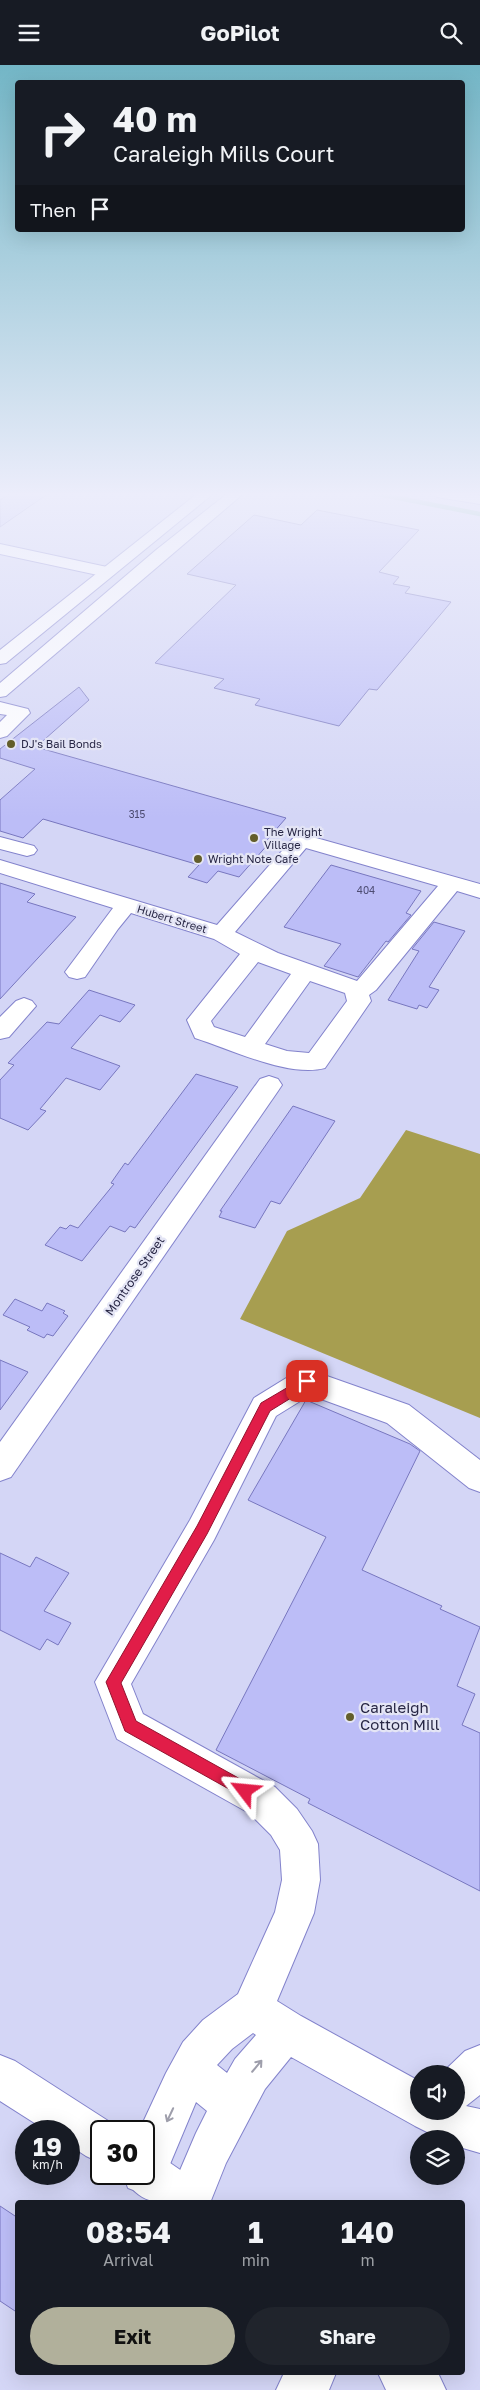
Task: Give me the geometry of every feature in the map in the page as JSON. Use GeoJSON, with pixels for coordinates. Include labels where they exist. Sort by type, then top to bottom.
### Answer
{"type":"FeatureCollection","features":[{"type":"Feature","properties":{"kind":"main road"},"geometry":{"type":"LineString","coordinates":[[0,659],[71,602]]}},
{"type":"Feature","properties":{"kind":"main road"},"geometry":{"type":"LineString","coordinates":[[0,692],[105,602]]}},
{"type":"Feature","properties":{"kind":"main road"},"geometry":{"type":"LineString","coordinates":[[0,708],[21,713],[0,732]]}},
{"type":"Feature","properties":{"kind":"main road","name":"Hubert Street"},"geometry":{"type":"LineString","coordinates":[[0,866],[222,934],[302,840],[480,891]]}},
{"type":"Feature","properties":{"kind":"main road"},"geometry":{"type":"LineString","coordinates":[[0,843],[26,850]]}},
{"type":"Feature","properties":{"kind":"main road"},"geometry":{"type":"LineString","coordinates":[[357,992],[368,985],[452,883]]}},
{"type":"Feature","properties":{"kind":"main road"},"geometry":{"type":"LineString","coordinates":[[77,972],[110,924],[127,905]]}},
{"type":"Feature","properties":{"kind":"main road"},"geometry":{"type":"LineString","coordinates":[[222,934],[254,952],[356,989],[359,1001],[316,1062],[285,1059],[204,1033],[199,1020],[254,952]]}},
{"type":"Feature","properties":{"kind":"main road"},"geometry":{"type":"LineString","coordinates":[[250,1047],[306,971]]}},
{"type":"Feature","properties":{"kind":"main road"},"geometry":{"type":"LineString","coordinates":[[0,1031],[24,1006]]}},
{"type":"Feature","properties":{"kind":"main road","name":"Montrose Street"},"geometry":{"type":"LineString","coordinates":[[0,1467],[269,1085]]}},
{"type":"Feature","properties":{"kind":"main road"},"geometry":{"type":"LineString","coordinates":[[155,2148],[190,2071],[206,2046],[220,2032],[253,2009],[294,1913],[300,1881],[299,1844],[284,1822],[262,1800],[130,1726],[113,1682],[202,1530],[265,1407],[307,1381],[398,1414],[480,1478]]}},
{"type":"Feature","properties":{"kind":"main road"},"geometry":{"type":"LineString","coordinates":[[253,2009],[286,2031],[410,2094]]}},
{"type":"Feature","properties":{"kind":"main road"},"geometry":{"type":"LineString","coordinates":[[189,2200],[233,2104],[250,2074],[286,2031]]}},
{"type":"Feature","properties":{"kind":"main road"},"geometry":{"type":"LineString","coordinates":[[465,2079],[480,2066]]}},
{"type":"Feature","properties":{"kind":"main road"},"geometry":{"type":"LineString","coordinates":[[190,2071],[233,2104]]}},
{"type":"Feature","properties":{"kind":"main road"},"geometry":{"type":"LineString","coordinates":[[0,2076],[90,2134]]}},
{"type":"Feature","properties":{"kind":"main road"},"geometry":{"type":"LineString","coordinates":[[454,2120],[465,2128],[480,2131]]}},
{"type":"Feature","properties":{"kind":"main road"},"geometry":{"type":"LineString","coordinates":[[155,2180],[185,2200]]}},
{"type":"Feature","properties":{"kind":"main road"},"geometry":{"type":"LineString","coordinates":[[300,2390],[311,2375]]}},
{"type":"Feature","properties":{"kind":"main road"},"geometry":{"type":"LineString","coordinates":[[404,2375],[422,2390]]}},
{"type":"Feature","properties":{"kind":"shaded area"},"geometry":{"type":"Polygon","coordinates":[[[406,1130],[480,1154],[480,1418],[240,1319],[287,1231],[360,1198],[406,1130]]]}},
{"type":"Feature","properties":{"kind":"building"},"geometry":{"type":"Polygon","coordinates":[[[219,602],[451,602],[377,690],[369,689],[339,726],[255,705],[260,699],[214,688],[224,679],[155,663],[219,602]]]}},
{"type":"Feature","properties":{"kind":"building"},"geometry":{"type":"Polygon","coordinates":[[[79,687],[89,700],[36,747],[286,818],[266,841],[270,842],[239,877],[218,871],[207,883],[188,877],[199,865],[43,819],[23,838],[0,831],[0,800],[35,769],[0,758],[0,749],[79,687]]]}},
{"type":"Feature","properties":{"kind":"building"},"geometry":{"type":"Polygon","coordinates":[[[331,865],[421,891],[406,913],[411,915],[388,942],[386,941],[358,977],[324,966],[341,944],[284,927],[331,865]]]}},
{"type":"Feature","properties":{"kind":"building"},"geometry":{"type":"Polygon","coordinates":[[[0,883],[35,894],[27,902],[76,917],[0,999],[0,883]]]}},
{"type":"Feature","properties":{"kind":"building"},"geometry":{"type":"Polygon","coordinates":[[[434,922],[465,931],[429,987],[439,990],[427,1008],[419,1005],[417,1009],[388,1000],[419,951],[412,949],[434,922]]]}},
{"type":"Feature","properties":{"kind":"building"},"geometry":{"type":"Polygon","coordinates":[[[89,990],[135,1005],[120,1022],[100,1015],[71,1048],[120,1066],[100,1090],[66,1078],[40,1109],[46,1111],[28,1130],[0,1118],[0,1080],[14,1065],[8,1063],[47,1022],[59,1024],[89,990]]]}},
{"type":"Feature","properties":{"kind":"building"},"geometry":{"type":"Polygon","coordinates":[[[196,1074],[238,1087],[135,1228],[130,1226],[125,1232],[110,1226],[82,1261],[45,1245],[60,1227],[66,1229],[70,1225],[78,1228],[114,1184],[111,1183],[125,1163],[128,1165],[196,1074]]]}},
{"type":"Feature","properties":{"kind":"building"},"geometry":{"type":"Polygon","coordinates":[[[293,1106],[335,1121],[280,1204],[271,1201],[255,1228],[219,1217],[222,1211],[220,1211],[293,1106]]]}},
{"type":"Feature","properties":{"kind":"building"},"geometry":{"type":"Polygon","coordinates":[[[15,1299],[42,1311],[47,1303],[65,1311],[63,1313],[68,1316],[53,1336],[47,1334],[44,1338],[27,1330],[30,1327],[3,1315],[15,1299]]]}},
{"type":"Feature","properties":{"kind":"building"},"geometry":{"type":"Polygon","coordinates":[[[0,1360],[28,1372],[0,1410],[0,1360]]]}},
{"type":"Feature","properties":{"kind":"building","name":"Caraleigh Cotton Mill"},"geometry":{"type":"Polygon","coordinates":[[[306,1400],[410,1444],[420,1451],[362,1570],[442,1606],[440,1609],[480,1627],[457,1686],[475,1694],[462,1725],[480,1733],[480,1891],[308,1803],[310,1799],[216,1750],[326,1537],[248,1500],[306,1400]]]}},
{"type":"Feature","properties":{"kind":"building"},"geometry":{"type":"Polygon","coordinates":[[[0,1553],[30,1567],[36,1557],[69,1573],[44,1611],[71,1623],[58,1645],[47,1639],[40,1650],[0,1630],[0,1553]]]}},
{"type":"Feature","properties":{"kind":"building"},"geometry":{"type":"Polygon","coordinates":[[[0,2206],[15,2216],[15,2311],[0,2301],[0,2206]]]}},
{"type":"Feature","properties":{"kind":"place","name":"DJ's Bail Bonds"},"geometry":{"type":"Point","coordinates":[11,744]}},
{"type":"Feature","properties":{"kind":"place","name":"The Wright Village"},"geometry":{"type":"Point","coordinates":[254,838]}},
{"type":"Feature","properties":{"kind":"place","name":"Wright Note Cafe"},"geometry":{"type":"Point","coordinates":[198,859]}},
{"type":"Feature","properties":{"kind":"place","name":"Caraleigh Cotton Mill"},"geometry":{"type":"Point","coordinates":[350,1717]}},
{"type":"Feature","properties":{"kind":"route"},"geometry":{"type":"LineString","coordinates":[[245,1791],[130,1726],[113,1682],[202,1530],[265,1407],[307,1381]]}}]}
